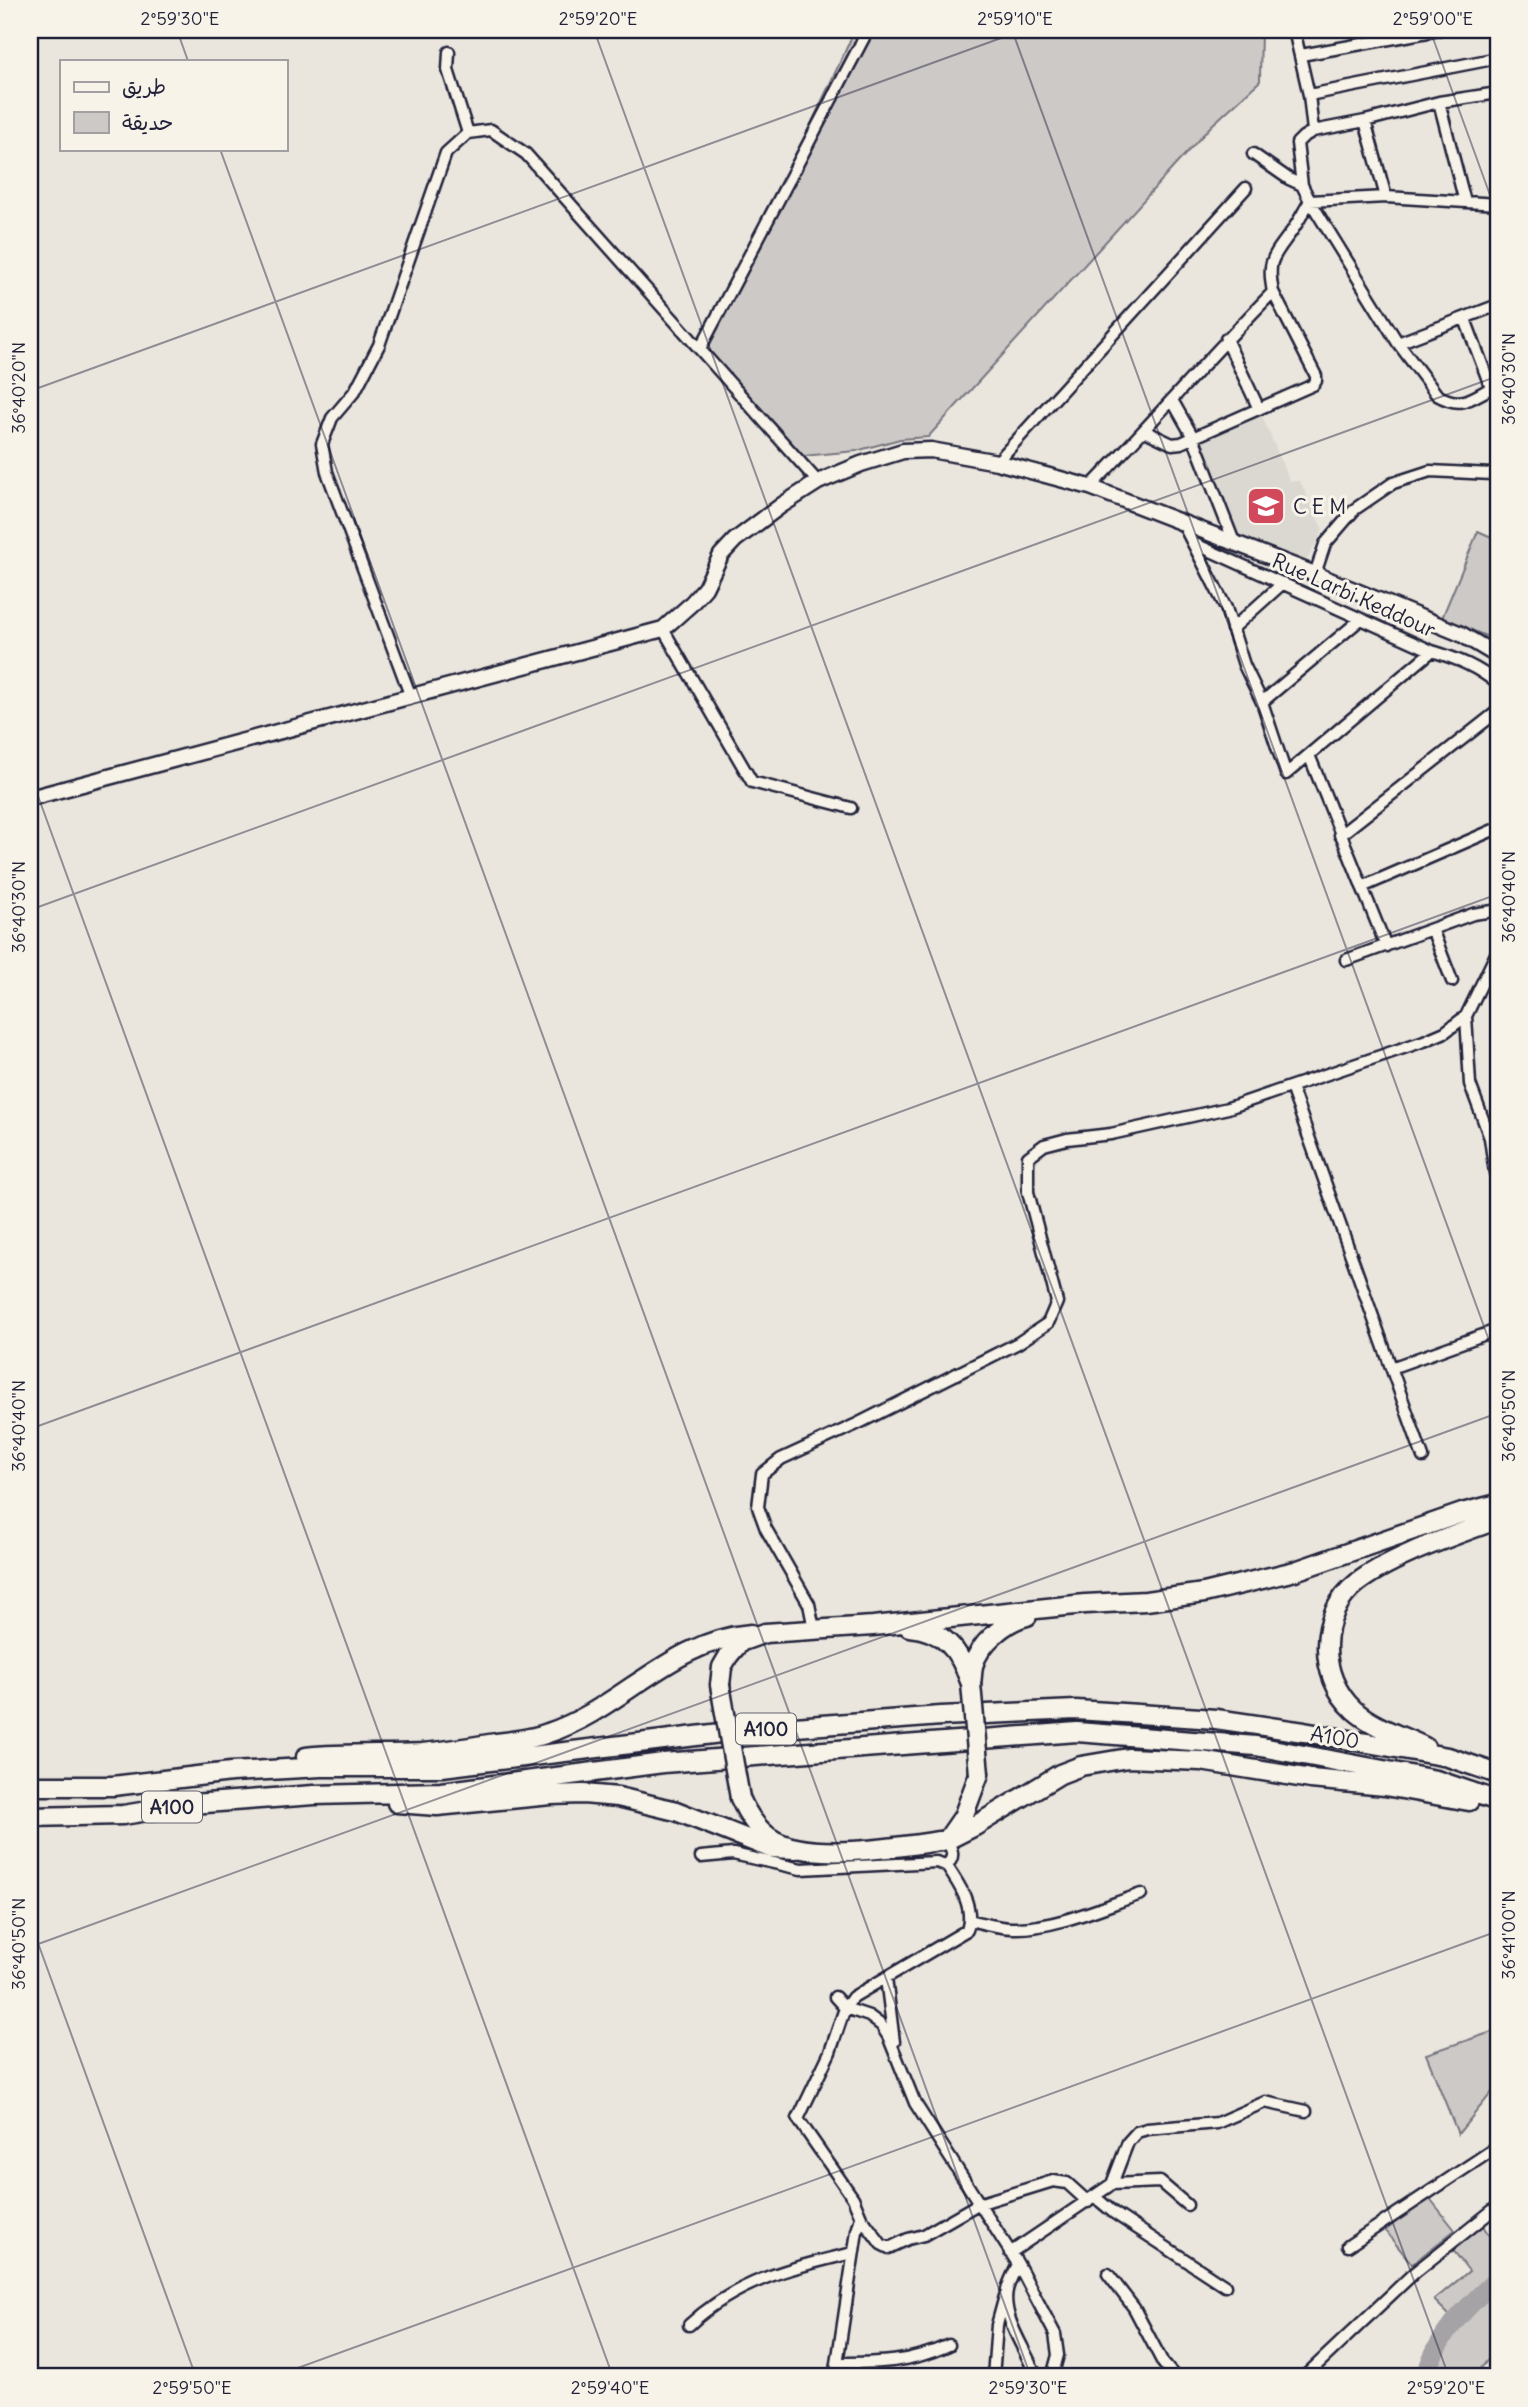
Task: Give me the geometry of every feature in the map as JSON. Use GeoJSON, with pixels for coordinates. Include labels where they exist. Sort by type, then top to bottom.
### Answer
{"type":"FeatureCollection","features":[{"type":"Feature","properties":{"kind":"highway"},"geometry":{"type":"LineString","coordinates":[[231,1772],[296,1758],[332,1754],[421,1753],[482,1746],[548,1733],[592,1714],[673,1659],[703,1644],[737,1635],[873,1626],[1085,1604],[1176,1598],[1222,1590],[1296,1571],[1462,1513],[1498,1504]]}},
{"type":"Feature","properties":{"kind":"highway"},"geometry":{"type":"LineString","coordinates":[[1447,1757],[1375,1724],[1354,1710],[1340,1693],[1330,1671],[1326,1648],[1328,1625],[1336,1605],[1355,1584],[1370,1574],[1498,1519]]}},
{"type":"Feature","properties":{"kind":"highway"},"geometry":{"type":"LineString","coordinates":[[947,1840],[963,1817],[979,1774],[971,1684],[974,1664],[997,1632],[1016,1618],[1085,1604]]}},
{"type":"Feature","properties":{"kind":"highway"},"geometry":{"type":"LineString","coordinates":[[873,1626],[922,1628],[936,1634],[949,1642],[962,1659],[971,1684]]}},
{"type":"Feature","properties":{"kind":"highway"},"geometry":{"type":"LineString","coordinates":[[765,1633],[740,1642],[722,1667],[720,1685],[740,1798],[747,1814],[771,1839],[796,1849]]}},
{"type":"Feature","properties":{"kind":"highway","name":"A100"},"geometry":{"type":"LineString","coordinates":[[30,1786],[113,1786],[231,1772],[321,1767],[442,1767],[729,1732],[941,1716],[1076,1710],[1216,1719],[1447,1757],[1498,1774]]}},
{"type":"Feature","properties":{"kind":"highway","name":"A100"},"geometry":{"type":"LineString","coordinates":[[30,1818],[123,1815],[192,1804],[314,1795],[441,1792],[663,1763],[1077,1732],[1256,1746],[1437,1780],[1498,1801]]}},
{"type":"Feature","properties":{"kind":"highway"},"geometry":{"type":"LineString","coordinates":[[314,1795],[437,1806],[551,1795],[618,1797],[676,1811],[771,1847],[810,1851],[947,1840],[1060,1774],[1081,1766],[1128,1758],[1201,1760],[1311,1779],[1385,1786],[1455,1797],[1498,1809]]}},
{"type":"Feature","properties":{"kind":"main road"},"geometry":{"type":"LineString","coordinates":[[31,794],[663,629],[705,588],[721,555],[735,540],[782,505],[818,482],[860,464],[903,451],[931,450],[996,462],[1090,487],[1461,634],[1498,656]]}},
{"type":"Feature","properties":{"kind":"street"},"geometry":{"type":"LineString","coordinates":[[700,349],[868,30]]}},
{"type":"Feature","properties":{"kind":"street"},"geometry":{"type":"LineString","coordinates":[[1294,30],[1309,95],[1313,131]]}},
{"type":"Feature","properties":{"kind":"street"},"geometry":{"type":"LineString","coordinates":[[1301,55],[1439,30]]}},
{"type":"Feature","properties":{"kind":"street"},"geometry":{"type":"LineString","coordinates":[[449,52],[448,70],[468,134]]}},
{"type":"Feature","properties":{"kind":"street"},"geometry":{"type":"LineString","coordinates":[[1309,95],[1498,58]]}},
{"type":"Feature","properties":{"kind":"street"},"geometry":{"type":"LineString","coordinates":[[1465,319],[1495,386],[1455,404],[1437,396],[1398,343],[1310,201],[1303,185],[1297,143],[1313,131],[1366,121],[1439,102],[1498,93]]}},
{"type":"Feature","properties":{"kind":"street"},"geometry":{"type":"LineString","coordinates":[[1439,102],[1465,202]]}},
{"type":"Feature","properties":{"kind":"street"},"geometry":{"type":"LineString","coordinates":[[1366,121],[1386,197]]}},
{"type":"Feature","properties":{"kind":"street"},"geometry":{"type":"LineString","coordinates":[[411,696],[327,472],[322,444],[332,418],[355,391],[379,345],[446,153],[468,134],[491,130],[526,153],[818,482]]}},
{"type":"Feature","properties":{"kind":"street"},"geometry":{"type":"LineString","coordinates":[[1253,154],[1289,179],[1303,185]]}},
{"type":"Feature","properties":{"kind":"street"},"geometry":{"type":"LineString","coordinates":[[996,462],[1246,188]]}},
{"type":"Feature","properties":{"kind":"street"},"geometry":{"type":"LineString","coordinates":[[1310,201],[1386,197],[1498,204]]}},
{"type":"Feature","properties":{"kind":"street"},"geometry":{"type":"LineString","coordinates":[[1144,431],[1172,444],[1181,443],[1313,385],[1316,381],[1316,376],[1273,292],[1271,265],[1274,254],[1291,234],[1310,201]]}},
{"type":"Feature","properties":{"kind":"street"},"geometry":{"type":"LineString","coordinates":[[1090,487],[1273,292]]}},
{"type":"Feature","properties":{"kind":"street"},"geometry":{"type":"LineString","coordinates":[[1398,343],[1498,304]]}},
{"type":"Feature","properties":{"kind":"street"},"geometry":{"type":"LineString","coordinates":[[1226,340],[1259,409]]}},
{"type":"Feature","properties":{"kind":"street"},"geometry":{"type":"LineString","coordinates":[[1172,400],[1193,437],[1234,542]]}},
{"type":"Feature","properties":{"kind":"street"},"geometry":{"type":"LineString","coordinates":[[1315,574],[1325,544],[1355,509],[1393,483],[1430,471],[1492,474],[1498,471]]}},
{"type":"Feature","properties":{"kind":"street"},"geometry":{"type":"LineString","coordinates":[[1181,521],[1226,608],[1244,665],[1262,702],[1286,774],[1433,651]]}},
{"type":"Feature","properties":{"kind":"street","name":"Rue Larbi Keddour"},"geometry":{"type":"LineString","coordinates":[[1192,542],[1433,651],[1463,661],[1483,671],[1498,684]]}},
{"type":"Feature","properties":{"kind":"street"},"geometry":{"type":"LineString","coordinates":[[1232,629],[1283,583]]}},
{"type":"Feature","properties":{"kind":"street"},"geometry":{"type":"LineString","coordinates":[[1262,702],[1362,619]]}},
{"type":"Feature","properties":{"kind":"street"},"geometry":{"type":"LineString","coordinates":[[663,629],[752,782],[851,808]]}},
{"type":"Feature","properties":{"kind":"street"},"geometry":{"type":"LineString","coordinates":[[1340,835],[1498,711]]}},
{"type":"Feature","properties":{"kind":"street"},"geometry":{"type":"LineString","coordinates":[[1309,755],[1386,946]]}},
{"type":"Feature","properties":{"kind":"street"},"geometry":{"type":"LineString","coordinates":[[1362,887],[1498,828]]}},
{"type":"Feature","properties":{"kind":"street"},"geometry":{"type":"LineString","coordinates":[[1346,960],[1485,911],[1493,911],[1498,915]]}},
{"type":"Feature","properties":{"kind":"street"},"geometry":{"type":"LineString","coordinates":[[1433,929],[1452,981]]}},
{"type":"Feature","properties":{"kind":"street"},"geometry":{"type":"LineString","coordinates":[[814,1629],[809,1604],[766,1530],[758,1507],[762,1474],[782,1459],[1018,1343],[1048,1323],[1057,1302],[1028,1192],[1028,1157],[1044,1145],[1066,1139],[1111,1134],[1228,1108],[1445,1032],[1466,1016],[1498,950]]}},
{"type":"Feature","properties":{"kind":"street"},"geometry":{"type":"LineString","coordinates":[[1466,1016],[1470,1084],[1490,1138],[1495,1173]]}},
{"type":"Feature","properties":{"kind":"street"},"geometry":{"type":"LineString","coordinates":[[1291,1087],[1423,1457]]}},
{"type":"Feature","properties":{"kind":"street"},"geometry":{"type":"LineString","coordinates":[[1391,1368],[1494,1331]]}},
{"type":"Feature","properties":{"kind":"street"},"geometry":{"type":"LineString","coordinates":[[701,1857],[733,1854],[800,1868],[924,1863],[946,1865],[951,1862],[953,1855],[947,1840]]}},
{"type":"Feature","properties":{"kind":"street"},"geometry":{"type":"LineString","coordinates":[[946,1865],[966,1898],[970,1920],[967,1930],[853,1997],[845,2008],[830,2052],[797,2119],[853,2199],[861,2217],[881,2244],[889,2248],[924,2235],[978,2204],[1053,2181],[1067,2183],[1226,2286]]}},
{"type":"Feature","properties":{"kind":"street"},"geometry":{"type":"LineString","coordinates":[[970,1920],[999,1927],[1037,1926],[1141,1894]]}},
{"type":"Feature","properties":{"kind":"street"},"geometry":{"type":"LineString","coordinates":[[886,1978],[897,2057]]}},
{"type":"Feature","properties":{"kind":"street"},"geometry":{"type":"LineString","coordinates":[[835,1997],[845,2008],[869,2016],[881,2025],[915,2103],[1018,2264],[1055,2334],[1058,2355],[1052,2377]]}},
{"type":"Feature","properties":{"kind":"street"},"geometry":{"type":"LineString","coordinates":[[1010,2253],[1112,2184],[1128,2142],[1134,2134],[1142,2130],[1217,2123],[1265,2102],[1306,2111]]}},
{"type":"Feature","properties":{"kind":"street"},"geometry":{"type":"LineString","coordinates":[[1348,2246],[1491,2151],[1498,2141]]}},
{"type":"Feature","properties":{"kind":"street"},"geometry":{"type":"LineString","coordinates":[[1112,2184],[1160,2182],[1187,2205]]}},
{"type":"Feature","properties":{"kind":"street"},"geometry":{"type":"LineString","coordinates":[[1304,2377],[1414,2273],[1498,2206]]}},
{"type":"Feature","properties":{"kind":"street"},"geometry":{"type":"LineString","coordinates":[[835,2377],[853,2253],[861,2217]]}},
{"type":"Feature","properties":{"kind":"street"},"geometry":{"type":"LineString","coordinates":[[689,2325],[709,2307],[766,2277],[853,2253]]}},
{"type":"Feature","properties":{"kind":"street"},"geometry":{"type":"LineString","coordinates":[[993,2377],[997,2325],[1018,2264]]}},
{"type":"Feature","properties":{"kind":"street"},"geometry":{"type":"LineString","coordinates":[[1108,2274],[1134,2308],[1163,2363],[1175,2377]]}},
{"type":"Feature","properties":{"kind":"street"},"geometry":{"type":"LineString","coordinates":[[1007,2292],[1010,2319],[1037,2377]]}},
{"type":"Feature","properties":{"kind":"street"},"geometry":{"type":"LineString","coordinates":[[838,2363],[912,2359],[949,2345]]}},
{"type":"Feature","properties":{"kind":"shaded area","name":"C E M"},"geometry":{"type":"Polygon","coordinates":[[[1260,411],[1290,481],[1300,481],[1323,530],[1307,560],[1246,539],[1232,530],[1193,446],[1260,411]]]}},
{"type":"Feature","properties":{"kind":"green space"},"geometry":{"type":"Polygon","coordinates":[[[855,30],[1261,30],[1260,81],[1211,126],[928,437],[900,439],[856,451],[803,456],[706,349],[855,30]]]}},
{"type":"Feature","properties":{"kind":"green space"},"geometry":{"type":"Polygon","coordinates":[[[1478,531],[1498,540],[1498,641],[1442,618],[1478,531]]]}},
{"type":"Feature","properties":{"kind":"green space"},"geometry":{"type":"Polygon","coordinates":[[[1498,2030],[1498,2085],[1458,2134],[1426,2054],[1498,2030]]]}},
{"type":"Feature","properties":{"kind":"green space"},"geometry":{"type":"Polygon","coordinates":[[[1428,2196],[1455,2230],[1412,2264],[1385,2231],[1428,2196]]]}},
{"type":"Feature","properties":{"kind":"green space"},"geometry":{"type":"Polygon","coordinates":[[[1483,2226],[1498,2248],[1498,2274],[1453,2319],[1434,2300],[1469,2271],[1453,2250],[1483,2226]]]}},
{"type":"Feature","properties":{"kind":"green space"},"geometry":{"type":"Polygon","coordinates":[[[1498,2278],[1498,2347],[1474,2377],[1426,2377],[1430,2362],[1445,2335],[1498,2278]]]}},
{"type":"Feature","properties":{"kind":"waterway"},"geometry":{"type":"LineString","coordinates":[[1426,2377],[1430,2362],[1445,2335],[1498,2278]]}},
{"type":"Feature","properties":{"kind":"place","name":"C E M"},"geometry":{"type":"Point","coordinates":[1266,506]}}]}
